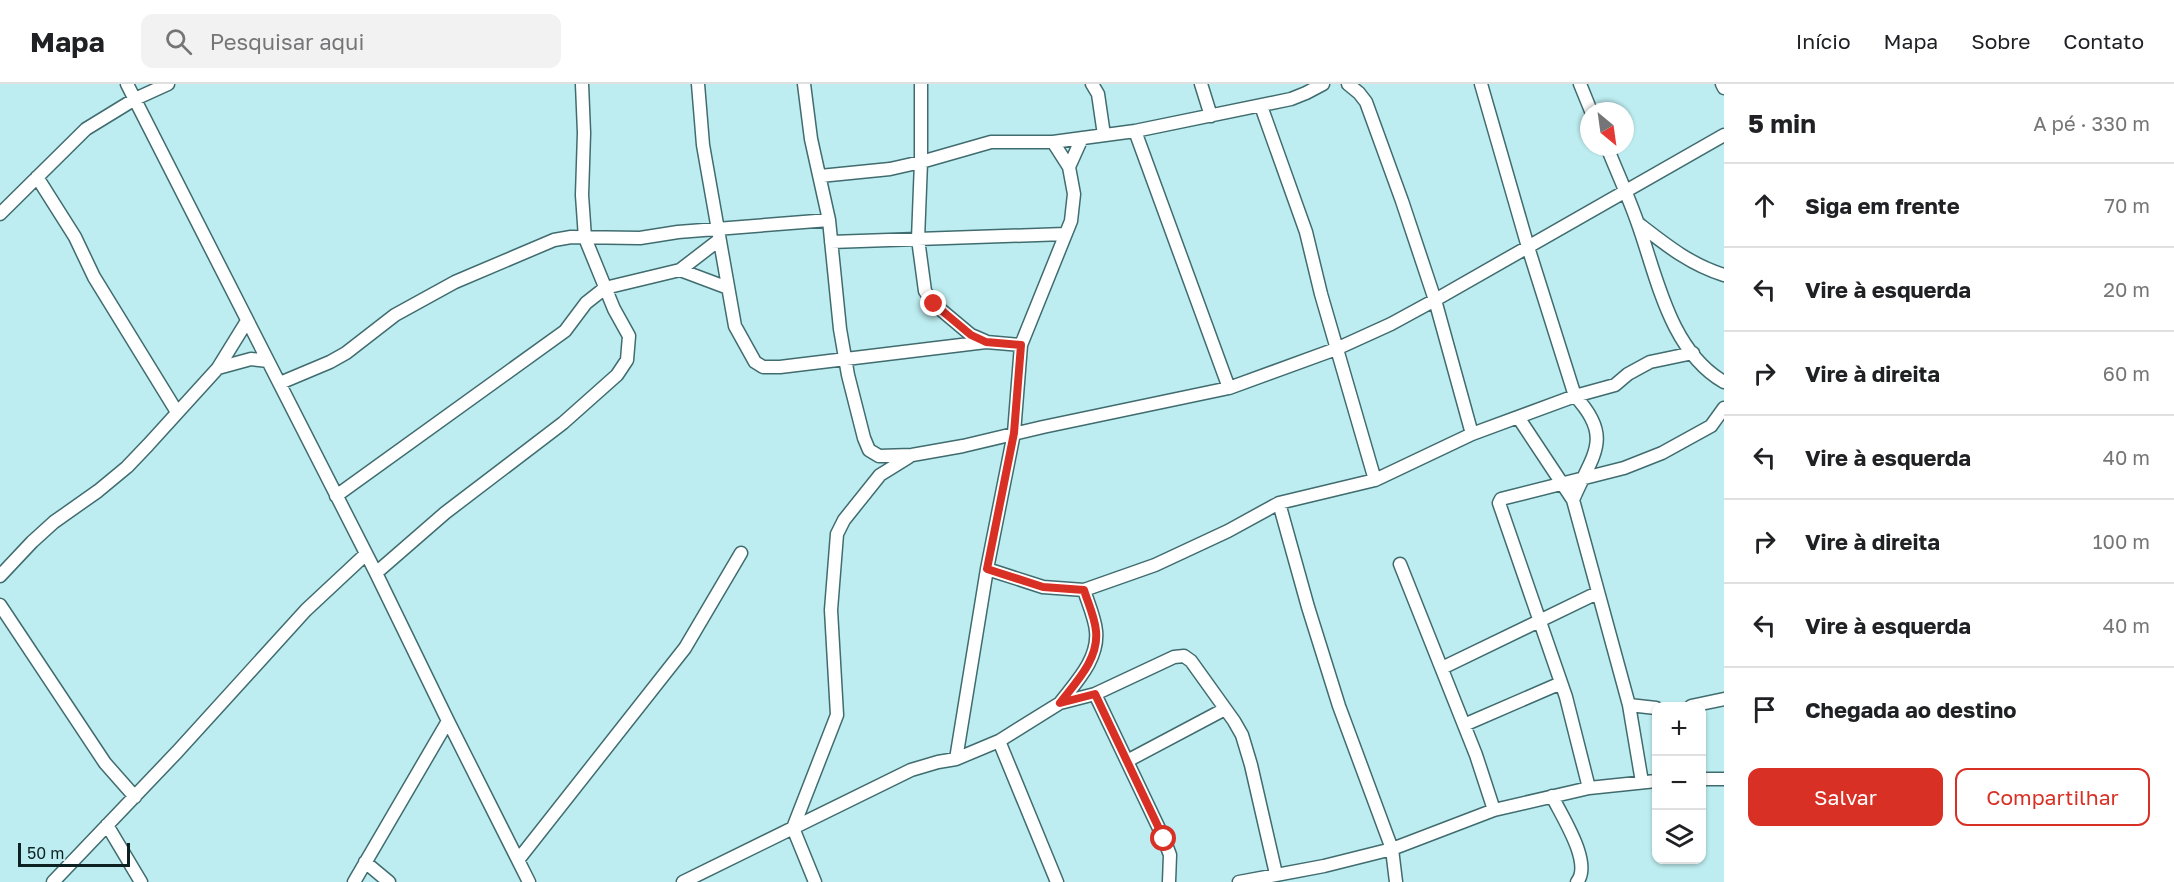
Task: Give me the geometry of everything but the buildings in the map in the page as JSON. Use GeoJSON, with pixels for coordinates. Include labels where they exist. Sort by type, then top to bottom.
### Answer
{"type":"FeatureCollection","features":[{"type":"Feature","properties":{"kind":"street"},"geometry":{"type":"LineString","coordinates":[[127,84],[376,573],[529,882]]}},
{"type":"Feature","properties":{"kind":"street"},"geometry":{"type":"LineString","coordinates":[[0,214],[86,129],[135,99],[168,84]]}},
{"type":"Feature","properties":{"kind":"street"},"geometry":{"type":"LineString","coordinates":[[376,573],[445,513],[563,423],[623,367],[629,352],[629,336],[614,309],[585,238],[582,195],[584,133],[582,84]]}},
{"type":"Feature","properties":{"kind":"street"},"geometry":{"type":"LineString","coordinates":[[698,84],[703,145],[728,288],[738,333],[755,362],[763,367],[780,368],[986,342],[1021,345]]}},
{"type":"Feature","properties":{"kind":"street"},"geometry":{"type":"LineString","coordinates":[[804,84],[812,139],[829,220],[845,360],[861,429],[869,450],[879,456],[912,455],[963,446],[1014,433],[1229,388],[1336,349],[1391,324],[1435,300],[1724,135]]}},
{"type":"Feature","properties":{"kind":"street"},"geometry":{"type":"LineString","coordinates":[[921,84],[918,239],[925,291],[929,298],[971,335],[986,342]]}},
{"type":"Feature","properties":{"kind":"street"},"geometry":{"type":"LineString","coordinates":[[1092,84],[1098,94],[1104,135]]}},
{"type":"Feature","properties":{"kind":"street"},"geometry":{"type":"LineString","coordinates":[[1201,84],[1211,116]]}},
{"type":"Feature","properties":{"kind":"street"},"geometry":{"type":"LineString","coordinates":[[820,176],[890,169],[991,142],[1053,142],[1135,131],[1261,106],[1306,93],[1323,84]]}},
{"type":"Feature","properties":{"kind":"street"},"geometry":{"type":"LineString","coordinates":[[1348,84],[1366,102],[1402,201],[1435,300],[1472,434]]}},
{"type":"Feature","properties":{"kind":"street"},"geometry":{"type":"LineString","coordinates":[[1481,84],[1528,247],[1575,396],[1587,408],[1596,425],[1595,455],[1573,500]]}},
{"type":"Feature","properties":{"kind":"street"},"geometry":{"type":"LineString","coordinates":[[1580,84],[1587,102]]}},
{"type":"Feature","properties":{"kind":"street"},"geometry":{"type":"LineString","coordinates":[[1722,84],[1724,88]]}},
{"type":"Feature","properties":{"kind":"street"},"geometry":{"type":"LineString","coordinates":[[1261,106],[1306,232],[1336,349],[1375,480]]}},
{"type":"Feature","properties":{"kind":"street"},"geometry":{"type":"LineString","coordinates":[[1135,131],[1229,388]]}},
{"type":"Feature","properties":{"kind":"street"},"geometry":{"type":"LineString","coordinates":[[1069,167],[1082,138]]}},
{"type":"Feature","properties":{"kind":"street"},"geometry":{"type":"LineString","coordinates":[[956,759],[987,569],[1014,433],[1021,345],[1071,221],[1074,206],[1069,167],[1053,142]]}},
{"type":"Feature","properties":{"kind":"street"},"geometry":{"type":"LineString","coordinates":[[1610,156],[1638,223],[1670,318],[1692,353],[1713,375],[1724,382]]}},
{"type":"Feature","properties":{"kind":"street"},"geometry":{"type":"LineString","coordinates":[[37,177],[75,237],[94,277],[177,412]]}},
{"type":"Feature","properties":{"kind":"street"},"geometry":{"type":"LineString","coordinates":[[280,383],[346,353],[395,315],[455,282],[554,240],[571,237],[626,239],[678,232],[718,235],[754,225],[829,220]]}},
{"type":"Feature","properties":{"kind":"street"},"geometry":{"type":"LineString","coordinates":[[1638,223],[1690,261],[1708,270],[1724,274]]}},
{"type":"Feature","properties":{"kind":"street"},"geometry":{"type":"LineString","coordinates":[[831,242],[1065,234]]}},
{"type":"Feature","properties":{"kind":"street"},"geometry":{"type":"LineString","coordinates":[[336,496],[566,332],[586,303],[605,288],[680,270],[718,235]]}},
{"type":"Feature","properties":{"kind":"street"},"geometry":{"type":"LineString","coordinates":[[680,270],[728,288]]}},
{"type":"Feature","properties":{"kind":"street"},"geometry":{"type":"LineString","coordinates":[[0,576],[54,522],[127,467],[218,368],[247,321]]}},
{"type":"Feature","properties":{"kind":"street"},"geometry":{"type":"LineString","coordinates":[[987,569],[1043,587],[1084,590],[1155,565],[1228,531],[1279,503],[1375,480],[1472,434],[1575,396],[1615,384],[1650,362],[1692,353]]}},
{"type":"Feature","properties":{"kind":"street"},"geometry":{"type":"LineString","coordinates":[[218,368],[251,359],[268,361]]}},
{"type":"Feature","properties":{"kind":"street"},"geometry":{"type":"LineString","coordinates":[[1588,788],[1571,713],[1499,503],[1501,499],[1624,468],[1662,453],[1711,426],[1723,414]]}},
{"type":"Feature","properties":{"kind":"street"},"geometry":{"type":"LineString","coordinates":[[1518,417],[1573,500],[1629,705],[1642,782]]}},
{"type":"Feature","properties":{"kind":"street"},"geometry":{"type":"LineString","coordinates":[[1711,426],[1724,431]]}},
{"type":"Feature","properties":{"kind":"street"},"geometry":{"type":"LineString","coordinates":[[815,882],[793,828],[837,715],[831,610],[837,534],[844,520],[880,475],[912,455]]}},
{"type":"Feature","properties":{"kind":"street"},"geometry":{"type":"LineString","coordinates":[[1279,503],[1339,706],[1392,849],[1396,882]]}},
{"type":"Feature","properties":{"kind":"street"},"geometry":{"type":"LineString","coordinates":[[518,860],[685,648],[741,553]]}},
{"type":"Feature","properties":{"kind":"street"},"geometry":{"type":"LineString","coordinates":[[53,882],[135,797],[306,610],[366,554]]}},
{"type":"Feature","properties":{"kind":"street"},"geometry":{"type":"LineString","coordinates":[[1400,564],[1464,725],[1494,810]]}},
{"type":"Feature","properties":{"kind":"street"},"geometry":{"type":"LineString","coordinates":[[1060,703],[1086,669],[1096,646],[1096,630],[1084,590]]}},
{"type":"Feature","properties":{"kind":"street"},"geometry":{"type":"LineString","coordinates":[[1442,669],[1598,593]]}},
{"type":"Feature","properties":{"kind":"street"},"geometry":{"type":"LineString","coordinates":[[0,605],[105,763],[135,797]]}},
{"type":"Feature","properties":{"kind":"street"},"geometry":{"type":"LineString","coordinates":[[683,882],[911,770],[956,759],[999,741],[1060,703],[1095,694],[1174,657],[1184,656],[1191,661],[1242,735],[1276,874]]}},
{"type":"Feature","properties":{"kind":"street"},"geometry":{"type":"LineString","coordinates":[[1464,725],[1561,683]]}},
{"type":"Feature","properties":{"kind":"street"},"geometry":{"type":"LineString","coordinates":[[1095,694],[1170,855],[1169,882]]}},
{"type":"Feature","properties":{"kind":"street"},"geometry":{"type":"LineString","coordinates":[[1706,703],[1724,699]]}},
{"type":"Feature","properties":{"kind":"street"},"geometry":{"type":"LineString","coordinates":[[1629,705],[1652,708]]}},
{"type":"Feature","properties":{"kind":"street"},"geometry":{"type":"LineString","coordinates":[[1127,761],[1225,709]]}},
{"type":"Feature","properties":{"kind":"street"},"geometry":{"type":"LineString","coordinates":[[354,882],[448,721]]}},
{"type":"Feature","properties":{"kind":"street"},"geometry":{"type":"LineString","coordinates":[[999,741],[1057,882]]}},
{"type":"Feature","properties":{"kind":"street"},"geometry":{"type":"LineString","coordinates":[[1706,778],[1724,779]]}},
{"type":"Feature","properties":{"kind":"street"},"geometry":{"type":"LineString","coordinates":[[1239,882],[1324,866],[1392,849],[1494,810],[1588,788],[1652,781]]}},
{"type":"Feature","properties":{"kind":"street"},"geometry":{"type":"LineString","coordinates":[[1552,796],[1580,854],[1582,870],[1577,882]]}},
{"type":"Feature","properties":{"kind":"street"},"geometry":{"type":"LineString","coordinates":[[107,825],[141,882]]}},
{"type":"Feature","properties":{"kind":"street"},"geometry":{"type":"LineString","coordinates":[[365,862],[389,882]]}},
{"type":"Feature","properties":{"kind":"route"},"geometry":{"type":"LineString","coordinates":[[934,304],[971,335],[986,342],[1021,345],[1014,433],[987,569],[1043,587],[1084,590],[1096,630],[1096,646],[1086,669],[1060,703],[1095,694],[1164,839]]}}]}
